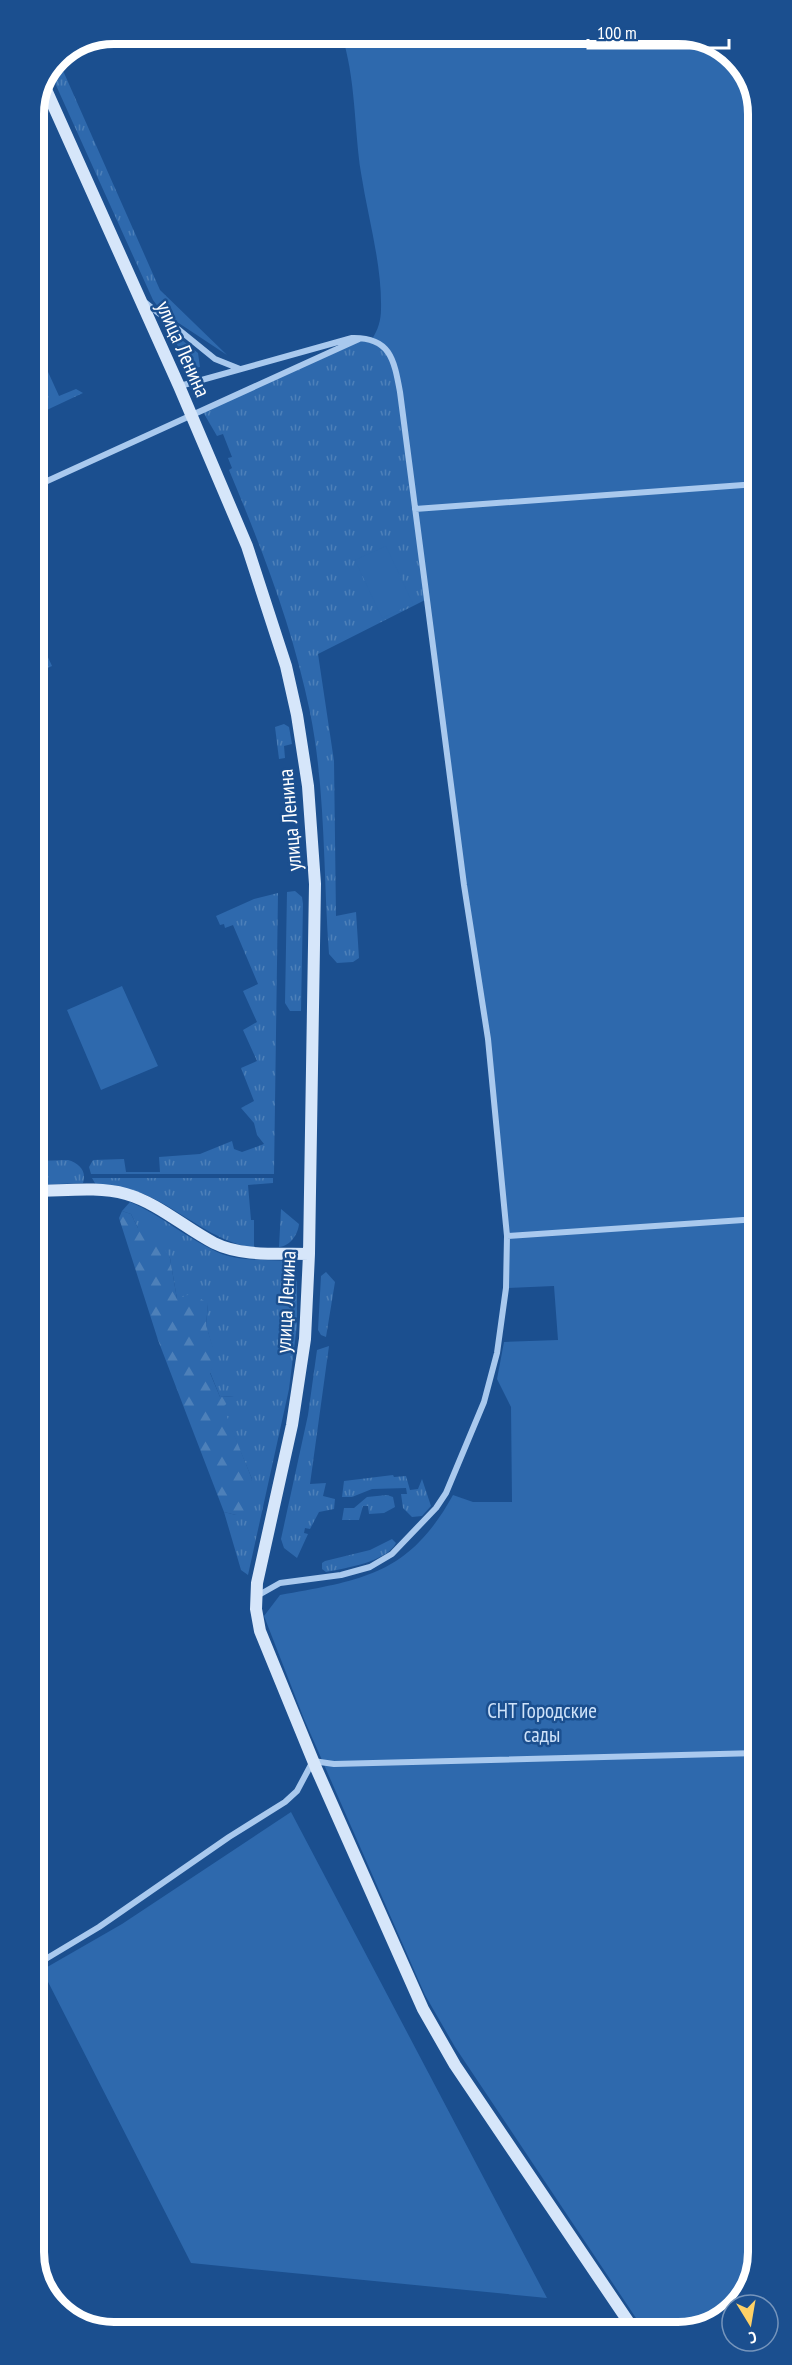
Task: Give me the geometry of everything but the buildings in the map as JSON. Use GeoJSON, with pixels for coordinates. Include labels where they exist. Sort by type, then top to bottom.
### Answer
{"type":"FeatureCollection","features":[{"type":"Feature","properties":{"kind":"main road","name":"улица Ленина"},"geometry":{"type":"LineString","coordinates":[[47,92],[179,386],[247,546],[272,618],[297,715],[308,786],[315,884],[309,1254],[303,1364],[257,1596],[257,1618],[262,1641],[423,2009],[454,2065],[629,2322]]}},
{"type":"Feature","properties":{"kind":"main road"},"geometry":{"type":"LineString","coordinates":[[43,1191],[93,1190],[126,1194],[172,1216],[216,1244],[251,1252],[309,1254]]}},
{"type":"Feature","properties":{"kind":"street"},"geometry":{"type":"LineString","coordinates":[[139,298],[215,358],[241,369]]}},
{"type":"Feature","properties":{"kind":"street"},"geometry":{"type":"LineString","coordinates":[[179,386],[351,338],[372,339],[389,352],[394,364],[464,885],[481,983],[507,1236],[506,1288],[497,1353],[484,1402],[466,1448],[436,1508],[392,1554],[370,1567],[341,1575],[280,1583],[257,1596]]}},
{"type":"Feature","properties":{"kind":"street"},"geometry":{"type":"LineString","coordinates":[[43,483],[363,338]]}},
{"type":"Feature","properties":{"kind":"street"},"geometry":{"type":"LineString","coordinates":[[415,509],[748,485]]}},
{"type":"Feature","properties":{"kind":"street"},"geometry":{"type":"LineString","coordinates":[[507,1236],[748,1220]]}},
{"type":"Feature","properties":{"kind":"street"},"geometry":{"type":"LineString","coordinates":[[44,1960],[99,1927],[238,1831],[285,1802],[297,1791],[313,1761],[334,1764],[748,1752]]}},
{"type":"Feature","properties":{"kind":"green space","name":"СНТ Городские сады"},"geometry":{"type":"Polygon","coordinates":[[[344,44],[683,44],[705,49],[724,61],[739,79],[748,105],[748,2251],[745,2274],[735,2293],[720,2293],[720,2307],[717,2310],[687,2321],[639,2322],[455,2047],[425,1995],[304,1719],[264,1616],[280,1595],[359,1578],[401,1558],[436,1522],[453,1495],[473,1502],[512,1502],[511,1407],[497,1379],[504,1342],[558,1340],[554,1286],[506,1288],[507,1264],[488,1039],[464,885],[397,376],[389,352],[372,339],[380,317],[381,292],[361,173],[344,44]]]}},
{"type":"Feature","properties":{"kind":"green space"},"geometry":{"type":"Polygon","coordinates":[[[61,67],[160,290],[227,355],[162,312],[153,300],[53,79],[61,67]]]}},
{"type":"Feature","properties":{"kind":"green space"},"geometry":{"type":"Polygon","coordinates":[[[172,332],[198,353],[200,367],[190,369],[186,367],[172,332]]]}},
{"type":"Feature","properties":{"kind":"green space"},"geometry":{"type":"Polygon","coordinates":[[[363,338],[383,346],[394,364],[427,599],[318,654],[334,761],[336,916],[356,912],[359,958],[353,962],[337,963],[329,954],[319,772],[303,681],[276,589],[229,470],[232,468],[228,458],[232,457],[223,434],[217,436],[203,412],[363,338]]]}},
{"type":"Feature","properties":{"kind":"green space"},"geometry":{"type":"Polygon","coordinates":[[[43,361],[59,396],[76,389],[83,393],[43,412],[43,361]]]}},
{"type":"Feature","properties":{"kind":"green space"},"geometry":{"type":"Polygon","coordinates":[[[386,546],[413,604],[382,618],[355,560],[386,546]]]}},
{"type":"Feature","properties":{"kind":"green space"},"geometry":{"type":"Polygon","coordinates":[[[43,646],[52,666],[43,670],[43,646]]]}},
{"type":"Feature","properties":{"kind":"green space"},"geometry":{"type":"Polygon","coordinates":[[[284,724],[289,727],[292,744],[284,746],[285,758],[279,759],[275,727],[284,724]]]}},
{"type":"Feature","properties":{"kind":"green space"},"geometry":{"type":"Polygon","coordinates":[[[295,891],[302,897],[303,904],[301,1011],[290,1011],[285,1003],[287,892],[295,891]]]}},
{"type":"Feature","properties":{"kind":"green space"},"geometry":{"type":"Polygon","coordinates":[[[278,893],[274,1174],[91,1174],[89,1167],[93,1160],[124,1159],[126,1172],[160,1172],[159,1157],[200,1154],[232,1141],[234,1149],[242,1152],[264,1144],[257,1135],[254,1123],[241,1108],[254,1101],[241,1068],[257,1061],[243,1030],[257,1022],[243,991],[258,984],[233,925],[225,928],[224,924],[220,925],[216,916],[254,899],[278,893]]]}},
{"type":"Feature","properties":{"kind":"green space"},"geometry":{"type":"Polygon","coordinates":[[[122,986],[158,1066],[101,1090],[67,1010],[122,986]]]}},
{"type":"Feature","properties":{"kind":"green space"},"geometry":{"type":"Polygon","coordinates":[[[68,1160],[76,1163],[83,1171],[83,1183],[43,1185],[43,1161],[68,1160]]]}},
{"type":"Feature","properties":{"kind":"green space"},"geometry":{"type":"Polygon","coordinates":[[[92,1178],[273,1178],[273,1183],[248,1185],[251,1220],[254,1220],[254,1248],[211,1233],[146,1195],[122,1188],[96,1185],[92,1178]]]}},
{"type":"Feature","properties":{"kind":"green space"},"geometry":{"type":"Polygon","coordinates":[[[130,1202],[217,1252],[242,1259],[287,1261],[295,1272],[297,1325],[289,1389],[248,1575],[241,1570],[224,1512],[236,1515],[252,1479],[222,1407],[234,1396],[220,1397],[210,1372],[216,1360],[206,1325],[208,1304],[177,1299],[170,1258],[138,1228],[131,1214],[122,1211],[130,1202]]]}},
{"type":"Feature","properties":{"kind":"green space"},"geometry":{"type":"Polygon","coordinates":[[[281,1209],[299,1224],[293,1239],[287,1245],[279,1247],[281,1209]]]}},
{"type":"Feature","properties":{"kind":"green space"},"geometry":{"type":"Polygon","coordinates":[[[122,1211],[131,1214],[138,1228],[152,1228],[170,1258],[177,1299],[193,1293],[208,1304],[206,1325],[217,1360],[210,1373],[220,1397],[235,1396],[223,1407],[252,1479],[247,1511],[236,1515],[224,1512],[158,1340],[119,1218],[122,1211]]]}},
{"type":"Feature","properties":{"kind":"green space"},"geometry":{"type":"Polygon","coordinates":[[[326,1272],[335,1282],[326,1337],[318,1330],[321,1276],[326,1272]]]}},
{"type":"Feature","properties":{"kind":"green space"},"geometry":{"type":"Polygon","coordinates":[[[329,1346],[310,1484],[326,1483],[323,1496],[335,1499],[334,1509],[319,1512],[310,1529],[305,1528],[304,1533],[308,1534],[297,1558],[284,1548],[281,1539],[308,1415],[317,1350],[329,1346]]]}},
{"type":"Feature","properties":{"kind":"green space"},"geometry":{"type":"Polygon","coordinates":[[[393,1475],[394,1477],[406,1476],[410,1490],[418,1489],[422,1479],[431,1506],[422,1516],[412,1517],[403,1508],[401,1494],[407,1494],[406,1488],[372,1489],[352,1497],[342,1497],[344,1481],[393,1475]]]}},
{"type":"Feature","properties":{"kind":"green space"},"geometry":{"type":"Polygon","coordinates":[[[387,1495],[393,1497],[395,1507],[384,1513],[369,1514],[368,1506],[363,1506],[359,1520],[342,1520],[344,1508],[354,1508],[367,1497],[387,1495]]]}},
{"type":"Feature","properties":{"kind":"green space"},"geometry":{"type":"Polygon","coordinates":[[[392,1539],[396,1543],[391,1550],[375,1559],[326,1572],[322,1569],[322,1563],[325,1561],[370,1550],[392,1539]]]}},
{"type":"Feature","properties":{"kind":"green space"},"geometry":{"type":"Polygon","coordinates":[[[291,1812],[547,2298],[191,2263],[43,1972],[43,1969],[122,1924],[291,1812]]]}}]}
